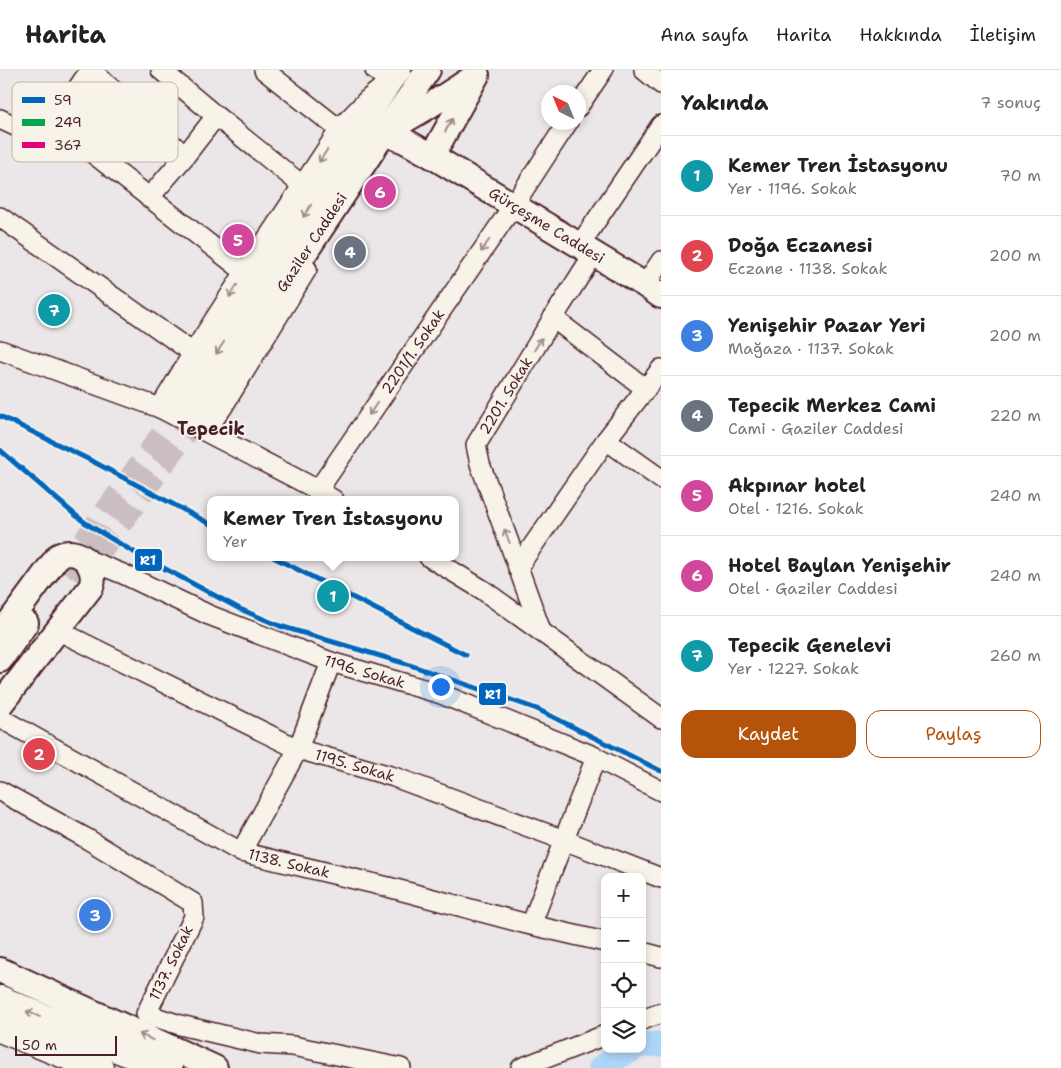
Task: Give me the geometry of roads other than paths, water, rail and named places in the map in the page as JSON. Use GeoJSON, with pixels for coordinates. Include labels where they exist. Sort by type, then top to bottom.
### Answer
{"type":"FeatureCollection","features":[{"type":"Feature","properties":{"kind":"highway"},"geometry":{"type":"LineString","coordinates":[[0,1000],[60,1039],[99,1068]]}},
{"type":"Feature","properties":{"kind":"highway"},"geometry":{"type":"LineString","coordinates":[[0,1028],[60,1039],[168,1068]]}},
{"type":"Feature","properties":{"kind":"main road","name":"Gaziler Caddesi"},"geometry":{"type":"LineString","coordinates":[[191,416],[428,70]]}},
{"type":"Feature","properties":{"kind":"main road"},"geometry":{"type":"LineString","coordinates":[[384,133],[426,108],[478,72]]}},
{"type":"Feature","properties":{"kind":"main road"},"geometry":{"type":"LineString","coordinates":[[432,156],[478,72]]}},
{"type":"Feature","properties":{"kind":"main road","name":"Gaziler Caddesi"},"geometry":{"type":"LineString","coordinates":[[191,416],[388,74]]}},
{"type":"Feature","properties":{"kind":"main road","name":"Gürçeşme Caddesi"},"geometry":{"type":"LineString","coordinates":[[384,133],[405,141],[432,156],[653,290]]}},
{"type":"Feature","properties":{"kind":"main road"},"geometry":{"type":"LineString","coordinates":[[0,635],[58,556],[69,553],[75,554],[83,558],[92,568],[94,577],[78,578],[0,660]]}},
{"type":"Feature","properties":{"kind":"main road"},"geometry":{"type":"LineString","coordinates":[[0,705],[91,587],[78,578]]}},
{"type":"Feature","properties":{"kind":"main road"},"geometry":{"type":"LineString","coordinates":[[0,689],[78,578]]}},
{"type":"Feature","properties":{"kind":"main road"},"geometry":{"type":"LineString","coordinates":[[0,970],[215,1068]]}},
{"type":"Feature","properties":{"kind":"street"},"geometry":{"type":"LineString","coordinates":[[82,82],[90,70],[103,82]]}},
{"type":"Feature","properties":{"kind":"street"},"geometry":{"type":"LineString","coordinates":[[264,70],[340,130]]}},
{"type":"Feature","properties":{"kind":"street"},"geometry":{"type":"LineString","coordinates":[[586,96],[604,70]]}},
{"type":"Feature","properties":{"kind":"street"},"geometry":{"type":"LineString","coordinates":[[644,70],[661,84]]}},
{"type":"Feature","properties":{"kind":"street"},"geometry":{"type":"LineString","coordinates":[[173,74],[216,116],[303,186]]}},
{"type":"Feature","properties":{"kind":"street"},"geometry":{"type":"LineString","coordinates":[[160,408],[245,272],[340,130],[388,74]]}},
{"type":"Feature","properties":{"kind":"street"},"geometry":{"type":"LineString","coordinates":[[149,198],[216,116]]}},
{"type":"Feature","properties":{"kind":"street"},"geometry":{"type":"LineString","coordinates":[[0,120],[12,125]]}},
{"type":"Feature","properties":{"kind":"street","name":"2201. Sokak"},"geometry":{"type":"LineString","coordinates":[[541,631],[480,464],[476,445],[553,318],[586,250],[661,125]]}},
{"type":"Feature","properties":{"kind":"street","name":"2201/1. Sokak"},"geometry":{"type":"LineString","coordinates":[[318,495],[563,130]]}},
{"type":"Feature","properties":{"kind":"street"},"geometry":{"type":"LineString","coordinates":[[191,416],[205,428],[222,408],[380,151],[384,133]]}},
{"type":"Feature","properties":{"kind":"street"},"geometry":{"type":"LineString","coordinates":[[178,150],[185,156]]}},
{"type":"Feature","properties":{"kind":"street"},"geometry":{"type":"LineString","coordinates":[[103,162],[245,272]]}},
{"type":"Feature","properties":{"kind":"street"},"geometry":{"type":"LineString","coordinates":[[0,216],[193,353]]}},
{"type":"Feature","properties":{"kind":"street"},"geometry":{"type":"LineString","coordinates":[[653,290],[661,261]]}},
{"type":"Feature","properties":{"kind":"street"},"geometry":{"type":"LineString","coordinates":[[553,318],[646,389]]}},
{"type":"Feature","properties":{"kind":"street"},"geometry":{"type":"LineString","coordinates":[[0,350],[160,408],[191,416],[228,444],[318,495]]}},
{"type":"Feature","properties":{"kind":"street"},"geometry":{"type":"LineString","coordinates":[[518,567],[606,440],[661,369]]}},
{"type":"Feature","properties":{"kind":"street"},"geometry":{"type":"LineString","coordinates":[[222,408],[217,420],[217,429],[228,444]]}},
{"type":"Feature","properties":{"kind":"street"},"geometry":{"type":"LineString","coordinates":[[606,440],[661,479]]}},
{"type":"Feature","properties":{"kind":"street","name":"1196. Sokak"},"geometry":{"type":"LineString","coordinates":[[83,558],[123,574],[209,615],[331,662],[441,694],[596,757],[661,791]]}},
{"type":"Feature","properties":{"kind":"street"},"geometry":{"type":"LineString","coordinates":[[436,561],[483,590],[661,718]]}},
{"type":"Feature","properties":{"kind":"street"},"geometry":{"type":"LineString","coordinates":[[78,578],[114,573],[123,574]]}},
{"type":"Feature","properties":{"kind":"street","name":"1195. Sokak"},"geometry":{"type":"LineString","coordinates":[[58,630],[298,749],[394,777],[661,878]]}},
{"type":"Feature","properties":{"kind":"street"},"geometry":{"type":"LineString","coordinates":[[241,852],[298,749],[331,662]]}},
{"type":"Feature","properties":{"kind":"street","name":"1138. Sokak"},"geometry":{"type":"LineString","coordinates":[[0,718],[241,852],[601,941]]}},
{"type":"Feature","properties":{"kind":"street"},"geometry":{"type":"LineString","coordinates":[[531,925],[596,757]]}},
{"type":"Feature","properties":{"kind":"street","name":"1137. Sokak"},"geometry":{"type":"LineString","coordinates":[[0,791],[84,837],[193,903],[194,917],[146,1014],[180,1025],[260,1044],[293,1046],[401,1068]]}},
{"type":"Feature","properties":{"kind":"street"},"geometry":{"type":"LineString","coordinates":[[646,953],[661,957]]}},
{"type":"Feature","properties":{"kind":"street"},"geometry":{"type":"LineString","coordinates":[[646,1019],[661,1013]]}},
{"type":"Feature","properties":{"kind":"street"},"geometry":{"type":"LineString","coordinates":[[522,1068],[601,1037]]}},
{"type":"Feature","properties":{"kind":"waterway"},"geometry":{"type":"LineString","coordinates":[[646,1045],[661,1044]]}},
{"type":"Feature","properties":{"kind":"waterway"},"geometry":{"type":"LineString","coordinates":[[601,1068],[626,1053]]}},
{"type":"Feature","properties":{"kind":"tunnel"},"geometry":{"type":"LineString","coordinates":[[63,571],[184,405]]}},
{"type":"Feature","properties":{"kind":"tunnel"},"geometry":{"type":"LineString","coordinates":[[78,582],[197,416]]}},
{"type":"Feature","properties":{"kind":"place","name":"Hotel Baylan Yenişehir"},"geometry":{"type":"Point","coordinates":[380,192]}},
{"type":"Feature","properties":{"kind":"place","name":"Akpınar hotel"},"geometry":{"type":"Point","coordinates":[238,240]}},
{"type":"Feature","properties":{"kind":"place","name":"Tepecik Merkez Cami"},"geometry":{"type":"Point","coordinates":[350,252]}},
{"type":"Feature","properties":{"kind":"place","name":"Tepecik Genelevi"},"geometry":{"type":"Point","coordinates":[54,310]}},
{"type":"Feature","properties":{"kind":"place","name":"Kemer Tren İstasyonu"},"geometry":{"type":"Point","coordinates":[333,596]}},
{"type":"Feature","properties":{"kind":"place","name":"Doğa Eczanesi"},"geometry":{"type":"Point","coordinates":[39,754]}},
{"type":"Feature","properties":{"kind":"place","name":"Yenişehir Pazar Yeri"},"geometry":{"type":"Point","coordinates":[95,915]}},
{"type":"Feature","properties":{"kind":"district","name":"Tepecik"},"geometry":{"type":"Point","coordinates":[211,429]}}]}
